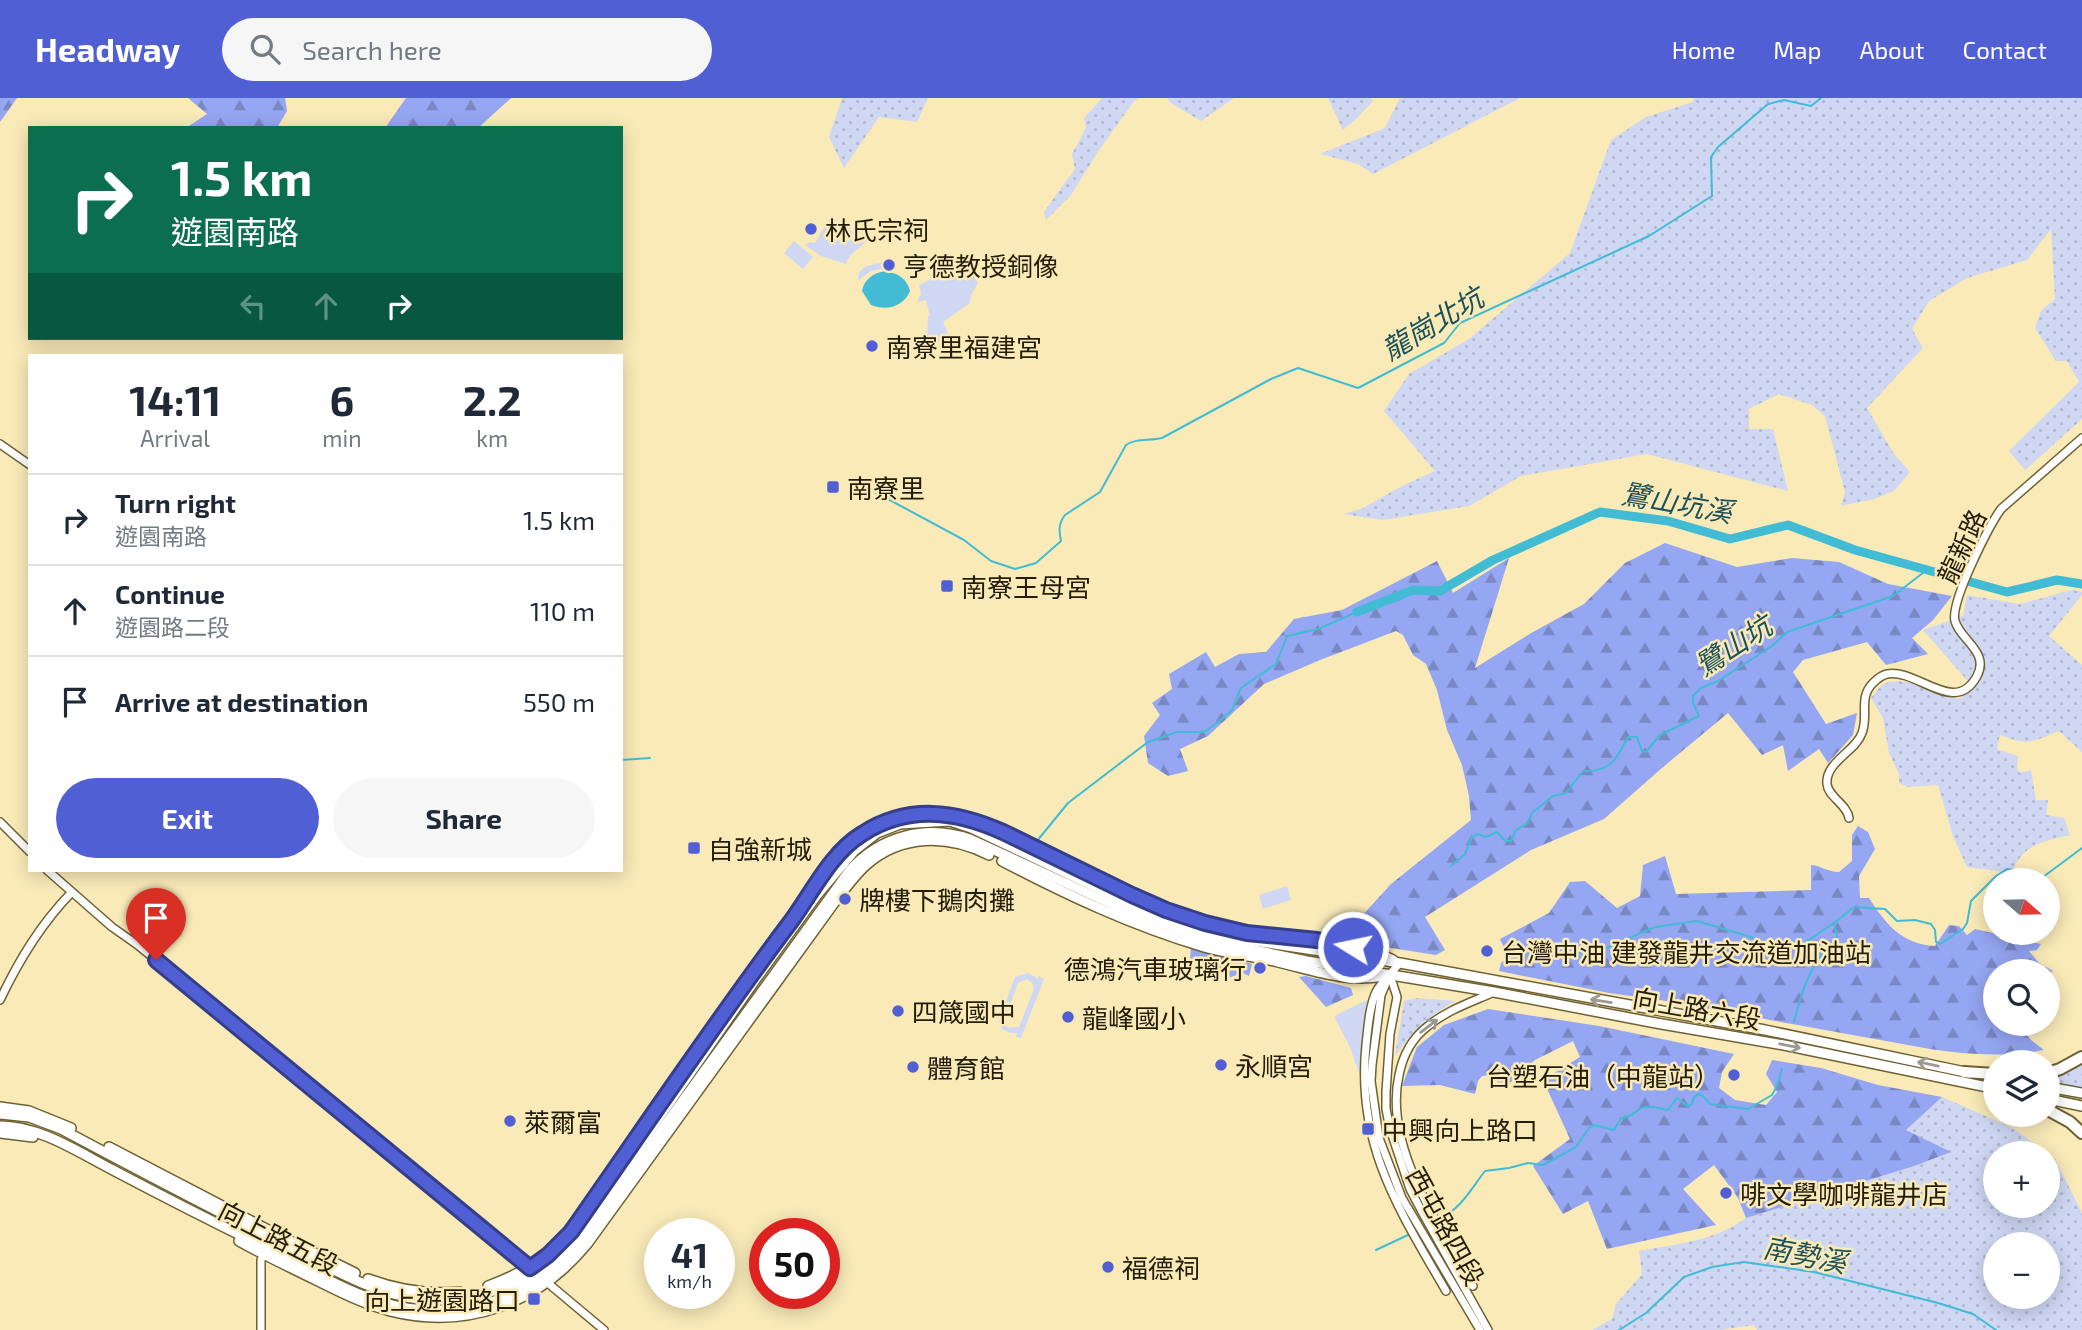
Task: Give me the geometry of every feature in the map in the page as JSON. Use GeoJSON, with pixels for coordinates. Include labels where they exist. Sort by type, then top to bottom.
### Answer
{"type":"FeatureCollection","features":[{"type":"Feature","properties":{"kind":"highway"},"geometry":{"type":"LineString","coordinates":[[2060,1069],[2082,1057]]}},
{"type":"Feature","properties":{"kind":"highway"},"geometry":{"type":"LineString","coordinates":[[1964,1072],[1983,1080]]}},
{"type":"Feature","properties":{"kind":"highway"},"geometry":{"type":"LineString","coordinates":[[2060,1117],[2082,1133]]}},
{"type":"Feature","properties":{"kind":"main road","name":"向上路六段"},"geometry":{"type":"LineString","coordinates":[[539,1275],[576,1237],[758,976],[817,895],[854,850],[867,839],[888,828],[912,822],[950,821],[993,838],[1133,905],[1221,936],[1400,963],[1765,1030],[1964,1072]]}},
{"type":"Feature","properties":{"kind":"main road","name":"向上路六段"},"geometry":{"type":"LineString","coordinates":[[539,1275],[554,1268],[581,1241],[850,870],[874,849],[906,835],[959,835],[1131,914],[1207,940],[1307,961],[1494,992],[1983,1082]]}},
{"type":"Feature","properties":{"kind":"main road"},"geometry":{"type":"LineString","coordinates":[[2060,1089],[2082,1093]]}},
{"type":"Feature","properties":{"kind":"main road"},"geometry":{"type":"LineString","coordinates":[[2060,1101],[2082,1106]]}},
{"type":"Feature","properties":{"kind":"main road","name":"向上路五段"},"geometry":{"type":"LineString","coordinates":[[0,1107],[29,1111],[59,1121],[273,1236]]}},
{"type":"Feature","properties":{"kind":"main road","name":"向上路五段"},"geometry":{"type":"LineString","coordinates":[[0,1114],[29,1117],[61,1129],[377,1289],[403,1297],[450,1299],[480,1294],[539,1275]]}},
{"type":"Feature","properties":{"kind":"main road","name":"向上路五段"},"geometry":{"type":"LineString","coordinates":[[0,1126],[22,1128],[59,1142],[265,1251]]}},
{"type":"Feature","properties":{"kind":"main road","name":"向上路五段"},"geometry":{"type":"LineString","coordinates":[[0,1133],[32,1137],[265,1251],[386,1304],[418,1309],[453,1310],[475,1306],[509,1296],[539,1275]]}},
{"type":"Feature","properties":{"kind":"street","name":"龍新路"},"geometry":{"type":"LineString","coordinates":[[1849,818],[1848,810],[1828,789],[1827,778],[1834,766],[1862,736],[1865,722],[1863,699],[1868,689],[1885,675],[1900,675],[1954,693],[1967,690],[1981,667],[1978,653],[1955,621],[1955,611],[1971,565],[2001,509],[2082,438]]}},
{"type":"Feature","properties":{"kind":"street"},"geometry":{"type":"LineString","coordinates":[[0,444],[28,464]]}},
{"type":"Feature","properties":{"kind":"street"},"geometry":{"type":"LineString","coordinates":[[0,822],[28,850]]}},
{"type":"Feature","properties":{"kind":"street"},"geometry":{"type":"LineString","coordinates":[[49,872],[112,927],[323,1096],[604,1330]]}},
{"type":"Feature","properties":{"kind":"street"},"geometry":{"type":"LineString","coordinates":[[0,1000],[29,944],[71,893]]}},
{"type":"Feature","properties":{"kind":"street"},"geometry":{"type":"LineString","coordinates":[[1390,974],[1400,963]]}},
{"type":"Feature","properties":{"kind":"street","name":"西屯路四段"},"geometry":{"type":"LineString","coordinates":[[1390,974],[1397,997],[1390,1034],[1386,1092],[1390,1129],[1410,1189],[1488,1330]]}},
{"type":"Feature","properties":{"kind":"street","name":"西屯路四段"},"geometry":{"type":"LineString","coordinates":[[1390,974],[1376,991],[1367,1038],[1364,1079],[1370,1134],[1384,1177],[1446,1291]]}},
{"type":"Feature","properties":{"kind":"street","name":"西屯路四段"},"geometry":{"type":"LineString","coordinates":[[1390,974],[1381,995],[1372,1065],[1371,1081],[1379,1138],[1402,1198],[1480,1330]]}},
{"type":"Feature","properties":{"kind":"street","name":"西屯路四段"},"geometry":{"type":"LineString","coordinates":[[1473,1286],[1412,1172],[1396,1119],[1395,1092],[1405,1052],[1427,1026],[1453,1010],[1494,992]]}},
{"type":"Feature","properties":{"kind":"street"},"geometry":{"type":"LineString","coordinates":[[1386,1092],[1405,1052]]}},
{"type":"Feature","properties":{"kind":"street"},"geometry":{"type":"LineString","coordinates":[[261,1330],[261,1260],[273,1236]]}},
{"type":"Feature","properties":{"kind":"shaded area"},"geometry":{"type":"Polygon","coordinates":[[[842,98],[928,98],[917,122],[879,117],[844,168],[829,137],[842,98]]]}},
{"type":"Feature","properties":{"kind":"shaded area"},"geometry":{"type":"Polygon","coordinates":[[[1102,98],[1140,98],[1134,101],[1097,153],[1071,195],[1046,220],[1044,212],[1075,169],[1072,154],[1086,128],[1084,118],[1102,98]]]}},
{"type":"Feature","properties":{"kind":"shaded area"},"geometry":{"type":"Polygon","coordinates":[[[1167,98],[1234,98],[1201,121],[1167,98]]]}},
{"type":"Feature","properties":{"kind":"shaded area"},"geometry":{"type":"Polygon","coordinates":[[[1328,98],[1371,98],[1373,101],[1343,130],[1328,98]]]}},
{"type":"Feature","properties":{"kind":"shaded area"},"geometry":{"type":"Polygon","coordinates":[[[1400,98],[1520,98],[1373,174],[1358,164],[1320,154],[1385,128],[1400,98]]]}},
{"type":"Feature","properties":{"kind":"shaded area"},"geometry":{"type":"Polygon","coordinates":[[[1694,98],[2082,98],[2082,419],[2025,470],[2009,451],[2079,382],[2067,361],[2056,361],[2035,328],[2041,311],[2055,299],[2051,229],[2027,260],[1967,278],[1929,301],[1912,329],[1923,348],[1867,408],[1894,454],[1910,472],[1894,491],[1874,499],[1841,506],[1845,492],[1825,416],[1812,405],[1779,394],[1749,409],[1749,429],[1773,429],[1788,491],[1647,454],[1521,476],[1469,506],[1382,520],[1343,514],[1361,509],[1435,471],[1384,411],[1409,374],[1469,339],[1570,253],[1611,140],[1646,117],[1693,102],[1694,98]]]}},
{"type":"Feature","properties":{"kind":"shaded area"},"geometry":{"type":"Polygon","coordinates":[[[831,216],[866,241],[846,264],[821,256],[805,245],[815,243],[831,216]]]}},
{"type":"Feature","properties":{"kind":"shaded area"},"geometry":{"type":"Polygon","coordinates":[[[794,241],[813,257],[803,269],[784,253],[794,241]]]}},
{"type":"Feature","properties":{"kind":"shaded area"},"geometry":{"type":"Polygon","coordinates":[[[883,262],[895,266],[871,271],[858,279],[863,268],[883,262]]]}},
{"type":"Feature","properties":{"kind":"shaded area"},"geometry":{"type":"Polygon","coordinates":[[[885,271],[901,277],[910,291],[899,304],[883,308],[871,305],[862,291],[870,277],[885,271]]]}},
{"type":"Feature","properties":{"kind":"shaded area"},"geometry":{"type":"Polygon","coordinates":[[[948,271],[974,277],[978,283],[970,303],[943,322],[952,342],[927,342],[930,315],[926,300],[917,302],[921,294],[919,285],[948,271]]]}},
{"type":"Feature","properties":{"kind":"shaded area"},"geometry":{"type":"Polygon","coordinates":[[[2072,590],[2082,592],[2049,636],[2082,665],[2082,752],[2059,731],[2030,741],[2017,741],[2000,735],[1997,749],[2018,756],[2017,768],[2020,773],[2031,770],[2036,800],[2048,800],[2046,815],[2064,818],[2070,835],[2035,845],[2022,855],[2014,868],[1967,867],[1953,836],[1938,785],[1908,787],[1899,783],[1899,774],[1889,753],[1883,718],[1871,698],[1882,685],[1899,681],[1920,685],[1959,699],[1974,688],[1923,630],[1963,616],[1967,595],[2020,604],[2072,590]]]}},
{"type":"Feature","properties":{"kind":"shaded area"},"geometry":{"type":"Polygon","coordinates":[[[1287,886],[1291,900],[1263,909],[1259,895],[1287,886]]]}},
{"type":"Feature","properties":{"kind":"shaded area"},"geometry":{"type":"Polygon","coordinates":[[[1028,973],[1038,979],[1039,976],[1044,979],[1021,1038],[1016,1037],[1017,1033],[1002,1029],[999,1021],[1015,977],[1028,973]],[[1027,979],[1018,983],[1004,1021],[1008,1028],[1019,1027],[1034,989],[1027,979]]]}},
{"type":"Feature","properties":{"kind":"shaded area"},"geometry":{"type":"Polygon","coordinates":[[[1416,998],[1456,1001],[1422,1024],[1395,1056],[1404,1001],[1416,998]]]}},
{"type":"Feature","properties":{"kind":"shaded area"},"geometry":{"type":"Polygon","coordinates":[[[1367,1000],[1370,1004],[1363,1083],[1349,1045],[1335,1018],[1336,1015],[1367,1000]]]}},
{"type":"Feature","properties":{"kind":"shaded area"},"geometry":{"type":"Polygon","coordinates":[[[2082,1061],[2082,1089],[2060,1085],[2060,1072],[2082,1061]]]}},
{"type":"Feature","properties":{"kind":"shaded area"},"geometry":{"type":"Polygon","coordinates":[[[1942,1097],[1983,1115],[1983,1127],[2011,1127],[2031,1141],[1983,1141],[1983,1218],[2060,1218],[2060,1169],[2082,1213],[2082,1330],[1757,1330],[1754,1325],[1721,1330],[1592,1330],[1612,1319],[1616,1304],[1642,1274],[1639,1251],[1708,1237],[1746,1218],[1950,1152],[1906,1130],[1942,1097]]]}},
{"type":"Feature","properties":{"kind":"green space"},"geometry":{"type":"Polygon","coordinates":[[[0,98],[17,98],[0,122],[0,98]]]}},
{"type":"Feature","properties":{"kind":"green space"},"geometry":{"type":"Polygon","coordinates":[[[188,98],[285,98],[287,111],[278,126],[189,126],[207,114],[188,98]]]}},
{"type":"Feature","properties":{"kind":"green space"},"geometry":{"type":"Polygon","coordinates":[[[406,98],[511,98],[480,126],[386,126],[406,98]]]}},
{"type":"Feature","properties":{"kind":"green space"},"geometry":{"type":"Polygon","coordinates":[[[1665,543],[1737,567],[1792,558],[1839,562],[1888,584],[1952,596],[1933,620],[1912,638],[1928,654],[1886,665],[1867,642],[1803,660],[1793,672],[1826,724],[1857,713],[1853,735],[1828,763],[1819,749],[1788,771],[1783,745],[1762,755],[1728,713],[1604,819],[1531,850],[1425,917],[1445,950],[1436,955],[1340,940],[1391,884],[1471,820],[1462,765],[1447,730],[1437,690],[1426,664],[1413,655],[1403,635],[1396,631],[1264,684],[1208,736],[1180,749],[1188,771],[1168,776],[1148,763],[1144,736],[1160,715],[1152,703],[1172,689],[1169,674],[1206,652],[1215,667],[1239,654],[1266,652],[1294,619],[1342,610],[1437,561],[1453,593],[1509,558],[1475,668],[1584,604],[1625,563],[1665,543]]]}},
{"type":"Feature","properties":{"kind":"green space"},"geometry":{"type":"Polygon","coordinates":[[[1858,826],[1868,832],[1875,849],[1859,876],[1860,898],[1869,898],[1888,924],[1904,937],[1935,946],[1949,925],[1959,926],[1967,935],[1975,929],[1983,931],[1983,945],[2040,945],[2037,950],[2029,951],[2036,959],[1983,959],[1983,1036],[2028,1036],[2044,1050],[1983,1050],[1983,1054],[1930,1049],[1499,971],[1501,963],[1508,956],[1500,939],[1549,913],[1570,882],[1585,881],[1617,908],[1640,896],[1643,865],[1665,856],[1676,894],[1811,890],[1811,865],[1839,872],[1852,861],[1852,835],[1858,826]]]}},
{"type":"Feature","properties":{"kind":"green space"},"geometry":{"type":"Polygon","coordinates":[[[1191,948],[1252,964],[1249,976],[1243,973],[1228,978],[1224,974],[1219,975],[1220,972],[1190,959],[1191,948]]]}},
{"type":"Feature","properties":{"kind":"green space"},"geometry":{"type":"Polygon","coordinates":[[[1306,976],[1351,988],[1353,995],[1326,1007],[1299,977],[1306,976]]]}},
{"type":"Feature","properties":{"kind":"green space"},"geometry":{"type":"Polygon","coordinates":[[[1488,1009],[1599,1026],[1734,1054],[1722,1072],[1719,1088],[1735,1100],[1766,1105],[1777,1092],[1766,1074],[1772,1060],[1821,1068],[1878,1085],[1942,1097],[1906,1130],[1951,1152],[1746,1218],[1738,1198],[1714,1165],[1683,1189],[1716,1225],[1607,1249],[1588,1201],[1563,1214],[1533,1166],[1570,1139],[1543,1080],[1580,1057],[1573,1041],[1535,1060],[1503,1089],[1491,1075],[1482,1076],[1475,1094],[1440,1085],[1402,1086],[1417,1047],[1444,1025],[1488,1009]]]}},
{"type":"Feature","properties":{"kind":"waterway","name":"龍崗北坑"},"geometry":{"type":"LineString","coordinates":[[873,491],[964,540],[991,561],[1015,569],[1036,563],[1061,541],[1061,521],[1065,515],[1100,492],[1126,445],[1138,440],[1162,438],[1271,379],[1298,368],[1358,388],[1444,343],[1460,323],[1649,236],[1712,196],[1711,157],[1718,147],[1768,104],[1784,100],[1811,106],[1821,98]]}},
{"type":"Feature","properties":{"kind":"waterway","name":"鷺山坑溪"},"geometry":{"type":"LineString","coordinates":[[1357,612],[1413,590],[1440,591],[1493,560],[1600,512],[1668,521],[1730,539],[1788,525],[1855,550],[2007,592],[2057,580],[2082,584]]}},
{"type":"Feature","properties":{"kind":"waterway","name":"鷺山坑"},"geometry":{"type":"LineString","coordinates":[[1451,866],[1465,854],[1472,837],[1478,834],[1486,837],[1497,832],[1505,841],[1511,841],[1516,830],[1528,823],[1532,813],[1553,796],[1566,793],[1583,771],[1600,769],[1612,763],[1628,737],[1637,737],[1642,751],[1646,752],[1660,735],[1699,716],[1693,696],[1701,688],[1718,681],[1772,646],[1787,632],[1893,596],[1928,569]]}},
{"type":"Feature","properties":{"kind":"waterway"},"geometry":{"type":"LineString","coordinates":[[1037,841],[1068,803],[1148,742],[1177,732],[1204,732],[1217,723],[1232,710],[1241,688],[1276,664],[1287,636],[1318,629],[1357,612]]}},
{"type":"Feature","properties":{"kind":"waterway"},"geometry":{"type":"LineString","coordinates":[[623,760],[650,758]]}},
{"type":"Feature","properties":{"kind":"waterway","name":"鷺山坑"},"geometry":{"type":"LineString","coordinates":[[2055,868],[2082,848]]}},
{"type":"Feature","properties":{"kind":"waterway","name":"鷺山坑"},"geometry":{"type":"LineString","coordinates":[[1794,1022],[1814,966],[1836,942],[1834,923],[1854,907],[1885,909],[1897,921],[1915,920],[1931,924],[1935,930],[1936,942],[1940,944],[1963,929],[1967,923],[1971,901],[1983,889]]}},
{"type":"Feature","properties":{"kind":"waterway","name":"鷺山坑"},"geometry":{"type":"LineString","coordinates":[[1576,953],[1597,952],[1655,927],[1697,921],[1775,947],[1798,947],[1834,923]]}},
{"type":"Feature","properties":{"kind":"waterway","name":"鷺山坑"},"geometry":{"type":"LineString","coordinates":[[1439,1219],[1460,1204],[1485,1171],[1528,1163],[1543,1165],[1576,1147],[1594,1125],[1614,1130],[1621,1118],[1645,1107],[1668,1110],[1677,1098],[1687,1106],[1691,1105],[1699,1094],[1710,1104],[1748,1109],[1772,1095],[1782,1069]]}},
{"type":"Feature","properties":{"kind":"waterway","name":"鷺山坑"},"geometry":{"type":"LineString","coordinates":[[1376,1250],[1408,1235]]}},
{"type":"Feature","properties":{"kind":"waterway","name":"南勢溪"},"geometry":{"type":"LineString","coordinates":[[1619,1330],[1646,1313],[1684,1277],[1712,1267],[1744,1262],[1814,1272],[1938,1303],[1973,1314],[1996,1330]]}},
{"type":"Feature","properties":{"kind":"place","name":"林氏宗祠"},"geometry":{"type":"Point","coordinates":[811,229]}},
{"type":"Feature","properties":{"kind":"place","name":"亨德教授銅像"},"geometry":{"type":"Point","coordinates":[889,265]}},
{"type":"Feature","properties":{"kind":"place","name":"南寮里福建宮"},"geometry":{"type":"Point","coordinates":[872,346]}},
{"type":"Feature","properties":{"kind":"place","name":"南寮里"},"geometry":{"type":"Point","coordinates":[833,487]}},
{"type":"Feature","properties":{"kind":"place","name":"南寮王母宮"},"geometry":{"type":"Point","coordinates":[947,586]}},
{"type":"Feature","properties":{"kind":"place","name":"自強新城"},"geometry":{"type":"Point","coordinates":[694,848]}},
{"type":"Feature","properties":{"kind":"place","name":"牌樓下鵝肉攤"},"geometry":{"type":"Point","coordinates":[845,899]}},
{"type":"Feature","properties":{"kind":"place","name":"台灣中油 建發龍井交流道加油站"},"geometry":{"type":"Point","coordinates":[1487,951]}},
{"type":"Feature","properties":{"kind":"place","name":"德鴻汽車玻璃行"},"geometry":{"type":"Point","coordinates":[1260,968]}},
{"type":"Feature","properties":{"kind":"place","name":"四箴國中"},"geometry":{"type":"Point","coordinates":[898,1011]}},
{"type":"Feature","properties":{"kind":"place","name":"龍峰國小"},"geometry":{"type":"Point","coordinates":[1068,1017]}},
{"type":"Feature","properties":{"kind":"place","name":"永順宮"},"geometry":{"type":"Point","coordinates":[1221,1065]}},
{"type":"Feature","properties":{"kind":"place","name":"體育館"},"geometry":{"type":"Point","coordinates":[913,1067]}},
{"type":"Feature","properties":{"kind":"place","name":"台塑石油（中龍站）"},"geometry":{"type":"Point","coordinates":[1734,1075]}},
{"type":"Feature","properties":{"kind":"place","name":"萊爾富"},"geometry":{"type":"Point","coordinates":[510,1121]}},
{"type":"Feature","properties":{"kind":"place","name":"中興向上路口"},"geometry":{"type":"Point","coordinates":[1368,1129]}},
{"type":"Feature","properties":{"kind":"place","name":"啡文學咖啡龍井店"},"geometry":{"type":"Point","coordinates":[1726,1193]}},
{"type":"Feature","properties":{"kind":"place","name":"福德祠"},"geometry":{"type":"Point","coordinates":[1108,1267]}},
{"type":"Feature","properties":{"kind":"place","name":"向上遊園路口"},"geometry":{"type":"Point","coordinates":[534,1299]}},
{"type":"Feature","properties":{"kind":"route"},"geometry":{"type":"LineString","coordinates":[[156,960],[530,1268],[563,1242],[571,1232],[835,858],[860,835],[884,822],[909,815],[939,813],[982,822],[1166,910],[1247,933],[1317,940],[1353,947]]}}]}
